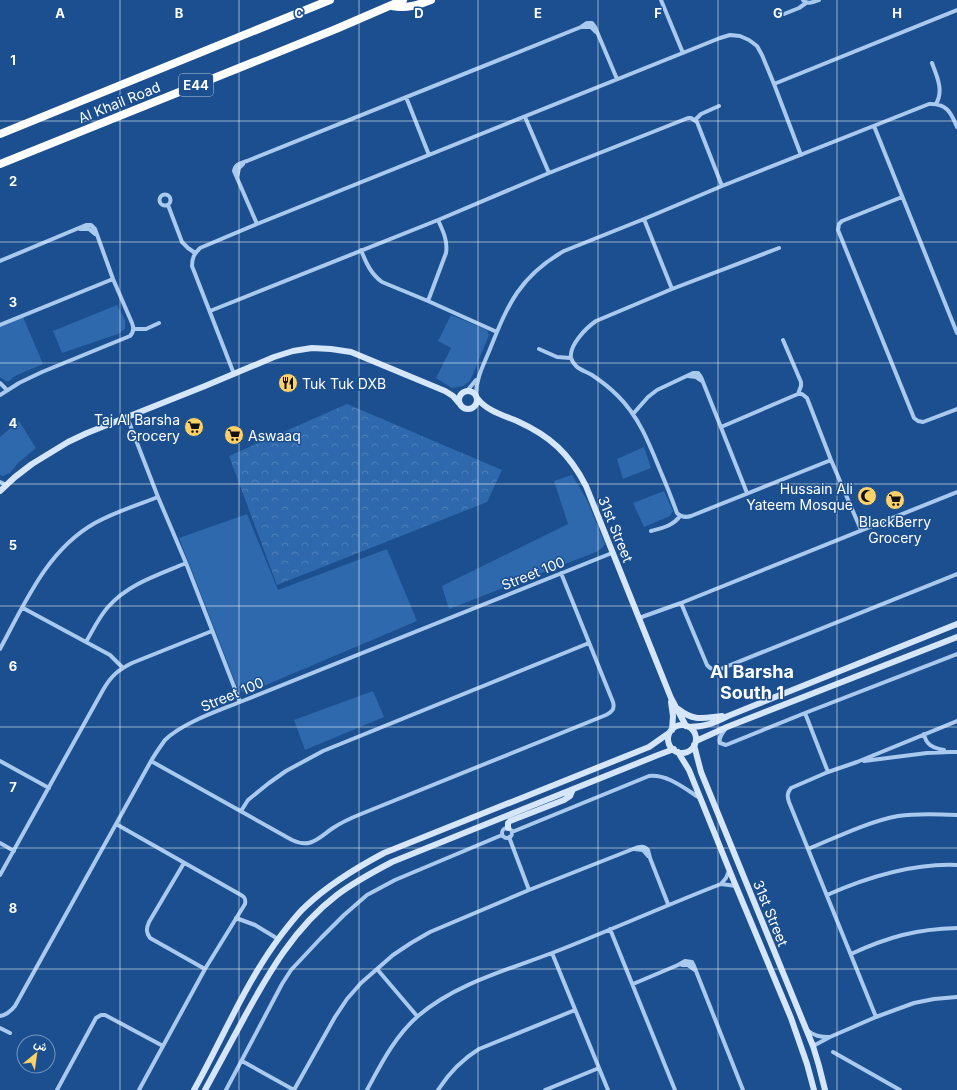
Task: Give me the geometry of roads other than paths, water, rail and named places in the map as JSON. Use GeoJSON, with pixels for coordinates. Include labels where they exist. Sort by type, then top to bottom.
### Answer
{"type":"FeatureCollection","features":[{"type":"Feature","properties":{"kind":"highway"},"geometry":{"type":"LineString","coordinates":[[304,11],[314,0]]}},
{"type":"Feature","properties":{"kind":"highway","name":"Al Khail Road"},"geometry":{"type":"LineString","coordinates":[[0,134],[330,0]]}},
{"type":"Feature","properties":{"kind":"highway","name":"Al Khail Road"},"geometry":{"type":"LineString","coordinates":[[0,164],[314,38],[403,0]]}},
{"type":"Feature","properties":{"kind":"highway"},"geometry":{"type":"LineString","coordinates":[[391,5],[410,7],[432,0]]}},
{"type":"Feature","properties":{"kind":"main road"},"geometry":{"type":"LineString","coordinates":[[0,491],[32,464],[68,442],[274,357],[293,351],[312,348],[331,348],[361,355],[444,391],[453,396],[462,408],[489,410]]}},
{"type":"Feature","properties":{"kind":"main road"},"geometry":{"type":"LineString","coordinates":[[444,391],[473,393],[489,410]]}},
{"type":"Feature","properties":{"kind":"main road"},"geometry":{"type":"LineString","coordinates":[[459,403],[460,397],[466,392]]}},
{"type":"Feature","properties":{"kind":"main road"},"geometry":{"type":"LineString","coordinates":[[472,409],[477,404],[476,396]]}},
{"type":"Feature","properties":{"kind":"main road","name":"31st Street"},"geometry":{"type":"LineString","coordinates":[[489,410],[518,422],[547,438],[570,459],[586,486],[671,698],[687,726]]}},
{"type":"Feature","properties":{"kind":"main road"},"geometry":{"type":"LineString","coordinates":[[194,1090],[253,977],[278,939],[298,915],[325,889],[345,875],[384,853],[649,747],[680,726],[698,727],[711,724],[957,624]]}},
{"type":"Feature","properties":{"kind":"main road"},"geometry":{"type":"LineString","coordinates":[[906,657],[911,652],[937,641],[936,632]]}},
{"type":"Feature","properties":{"kind":"main road"},"geometry":{"type":"LineString","coordinates":[[205,1090],[264,981],[288,944],[301,929],[336,896],[354,883],[392,862],[658,755],[676,751],[687,751],[691,749],[695,743],[727,727],[957,637]]}},
{"type":"Feature","properties":{"kind":"main road","name":"31st Street"},"geometry":{"type":"LineString","coordinates":[[671,698],[673,716],[671,731]]}},
{"type":"Feature","properties":{"kind":"main road"},"geometry":{"type":"LineString","coordinates":[[677,709],[691,718],[698,719],[728,716]]}},
{"type":"Feature","properties":{"kind":"main road"},"geometry":{"type":"LineString","coordinates":[[687,726],[695,733],[695,743]]}},
{"type":"Feature","properties":{"kind":"main road"},"geometry":{"type":"LineString","coordinates":[[671,731],[669,740],[670,745],[676,751]]}},
{"type":"Feature","properties":{"kind":"main road","name":"31st Street"},"geometry":{"type":"LineString","coordinates":[[695,743],[701,772],[812,1046],[825,1090]]}},
{"type":"Feature","properties":{"kind":"main road","name":"31st Street"},"geometry":{"type":"LineString","coordinates":[[676,751],[690,770],[700,798],[791,1018],[807,1064],[814,1090]]}},
{"type":"Feature","properties":{"kind":"main road"},"geometry":{"type":"LineString","coordinates":[[510,830],[508,823],[510,821],[564,800],[570,796],[573,789]]}},
{"type":"Feature","properties":{"kind":"main road"},"geometry":{"type":"LineString","coordinates":[[791,1018],[805,1045],[808,1047],[812,1046]]}},
{"type":"Feature","properties":{"kind":"street"},"geometry":{"type":"LineString","coordinates":[[663,0],[683,53]]}},
{"type":"Feature","properties":{"kind":"street"},"geometry":{"type":"LineString","coordinates":[[784,14],[798,8],[805,1],[809,3],[819,0]]}},
{"type":"Feature","properties":{"kind":"street"},"geometry":{"type":"LineString","coordinates":[[774,84],[957,10]]}},
{"type":"Feature","properties":{"kind":"street"},"geometry":{"type":"LineString","coordinates":[[256,224],[234,171],[238,164],[581,27],[587,23],[592,23],[595,27],[617,79]]}},
{"type":"Feature","properties":{"kind":"street"},"geometry":{"type":"LineString","coordinates":[[234,374],[192,266],[192,259],[200,248],[256,224],[720,38],[730,35],[740,36],[757,46],[774,84],[801,155]]}},
{"type":"Feature","properties":{"kind":"street"},"geometry":{"type":"LineString","coordinates":[[932,63],[940,86],[940,95],[936,104]]}},
{"type":"Feature","properties":{"kind":"street"},"geometry":{"type":"LineString","coordinates":[[406,97],[429,155]]}},
{"type":"Feature","properties":{"kind":"street"},"geometry":{"type":"LineString","coordinates":[[476,396],[478,378],[497,332],[514,297],[531,275],[552,258],[564,251],[722,186],[929,104],[943,106],[954,118],[957,127]]}},
{"type":"Feature","properties":{"kind":"street"},"geometry":{"type":"LineString","coordinates":[[695,120],[701,114],[719,106]]}},
{"type":"Feature","properties":{"kind":"street"},"geometry":{"type":"LineString","coordinates":[[525,117],[549,174]]}},
{"type":"Feature","properties":{"kind":"street"},"geometry":{"type":"LineString","coordinates":[[210,311],[688,118],[691,118],[697,122],[722,186]]}},
{"type":"Feature","properties":{"kind":"street"},"geometry":{"type":"LineString","coordinates":[[874,126],[957,333]]}},
{"type":"Feature","properties":{"kind":"street"},"geometry":{"type":"LineString","coordinates":[[902,197],[842,221],[839,224],[838,230],[914,418],[923,422],[957,409]]}},
{"type":"Feature","properties":{"kind":"street"},"geometry":{"type":"LineString","coordinates":[[168,205],[182,242],[195,253]]}},
{"type":"Feature","properties":{"kind":"street"},"geometry":{"type":"LineString","coordinates":[[644,219],[672,289]]}},
{"type":"Feature","properties":{"kind":"street"},"geometry":{"type":"LineString","coordinates":[[428,301],[446,253],[447,246],[446,239],[438,220]]}},
{"type":"Feature","properties":{"kind":"street"},"geometry":{"type":"LineString","coordinates":[[0,261],[86,225],[91,225],[95,229],[113,279],[134,329],[130,336],[42,372],[0,395]]}},
{"type":"Feature","properties":{"kind":"street"},"geometry":{"type":"LineString","coordinates":[[778,248],[672,289],[596,321],[582,334],[571,352],[571,358],[576,366],[591,375],[618,396],[633,414],[648,440],[677,513],[680,516],[686,518],[831,460]]}},
{"type":"Feature","properties":{"kind":"street"},"geometry":{"type":"LineString","coordinates":[[361,250],[367,265],[376,278],[386,284],[497,332]]}},
{"type":"Feature","properties":{"kind":"street"},"geometry":{"type":"LineString","coordinates":[[0,325],[113,279]]}},
{"type":"Feature","properties":{"kind":"street"},"geometry":{"type":"LineString","coordinates":[[134,329],[146,329],[159,323]]}},
{"type":"Feature","properties":{"kind":"street"},"geometry":{"type":"LineString","coordinates":[[783,340],[801,382],[798,394]]}},
{"type":"Feature","properties":{"kind":"street"},"geometry":{"type":"LineString","coordinates":[[539,349],[557,357],[571,358]]}},
{"type":"Feature","properties":{"kind":"street"},"geometry":{"type":"LineString","coordinates":[[633,414],[656,390],[693,373],[700,375],[747,493]]}},
{"type":"Feature","properties":{"kind":"street"},"geometry":{"type":"LineString","coordinates":[[466,392],[478,378]]}},
{"type":"Feature","properties":{"kind":"street"},"geometry":{"type":"LineString","coordinates":[[0,383],[7,390]]}},
{"type":"Feature","properties":{"kind":"street"},"geometry":{"type":"LineString","coordinates":[[721,427],[798,394],[802,394],[807,398],[831,460],[861,530]]}},
{"type":"Feature","properties":{"kind":"street"},"geometry":{"type":"LineString","coordinates":[[127,417],[240,702]]}},
{"type":"Feature","properties":{"kind":"street"},"geometry":{"type":"LineString","coordinates":[[0,482],[7,485]]}},
{"type":"Feature","properties":{"kind":"street"},"geometry":{"type":"LineString","coordinates":[[639,618],[681,603],[957,492]]}},
{"type":"Feature","properties":{"kind":"street"},"geometry":{"type":"LineString","coordinates":[[0,649],[46,569],[56,556],[76,537],[94,524],[109,516],[158,497]]}},
{"type":"Feature","properties":{"kind":"street"},"geometry":{"type":"LineString","coordinates":[[651,531],[670,525],[678,520],[680,516]]}},
{"type":"Feature","properties":{"kind":"street","name":"Street 100"},"geometry":{"type":"LineString","coordinates":[[0,1016],[10,1012],[19,1000],[151,761],[165,741],[173,733],[193,722],[240,702],[612,553]]}},
{"type":"Feature","properties":{"kind":"street"},"geometry":{"type":"LineString","coordinates":[[86,642],[107,608],[126,590],[186,563]]}},
{"type":"Feature","properties":{"kind":"street"},"geometry":{"type":"LineString","coordinates":[[151,761],[297,842],[304,844],[316,841],[347,820],[361,814],[606,715],[612,712],[614,706],[561,573]]}},
{"type":"Feature","properties":{"kind":"street"},"geometry":{"type":"LineString","coordinates":[[681,603],[707,665],[714,670],[718,670],[957,574]]}},
{"type":"Feature","properties":{"kind":"street"},"geometry":{"type":"LineString","coordinates":[[23,608],[110,656],[122,667]]}},
{"type":"Feature","properties":{"kind":"street"},"geometry":{"type":"LineString","coordinates":[[0,875],[105,686],[114,674],[122,667],[212,631]]}},
{"type":"Feature","properties":{"kind":"street"},"geometry":{"type":"LineString","coordinates":[[241,811],[248,800],[269,783],[286,771],[317,754],[589,644]]}},
{"type":"Feature","properties":{"kind":"street"},"geometry":{"type":"LineString","coordinates":[[727,727],[720,736],[719,740],[726,745],[957,654]]}},
{"type":"Feature","properties":{"kind":"street"},"geometry":{"type":"LineString","coordinates":[[805,713],[828,772]]}},
{"type":"Feature","properties":{"kind":"street"},"geometry":{"type":"LineString","coordinates":[[876,1017],[787,797],[788,792],[791,788],[828,772],[857,762],[957,721]]}},
{"type":"Feature","properties":{"kind":"street"},"geometry":{"type":"LineString","coordinates":[[924,734],[928,744],[932,747],[950,752]]}},
{"type":"Feature","properties":{"kind":"street"},"geometry":{"type":"LineString","coordinates":[[857,762],[903,756],[957,752]]}},
{"type":"Feature","properties":{"kind":"street"},"geometry":{"type":"LineString","coordinates":[[0,760],[48,788]]}},
{"type":"Feature","properties":{"kind":"street"},"geometry":{"type":"LineString","coordinates":[[502,835],[501,833],[503,829],[506,827],[510,830],[649,776],[656,775],[671,780],[700,798]]}},
{"type":"Feature","properties":{"kind":"street"},"geometry":{"type":"LineString","coordinates":[[808,849],[876,822],[898,816],[921,814],[957,815]]}},
{"type":"Feature","properties":{"kind":"street"},"geometry":{"type":"LineString","coordinates":[[116,824],[244,897],[246,900],[246,904],[236,918],[206,970],[139,1090]]}},
{"type":"Feature","properties":{"kind":"street"},"geometry":{"type":"LineString","coordinates":[[510,830],[509,837],[529,890]]}},
{"type":"Feature","properties":{"kind":"street"},"geometry":{"type":"LineString","coordinates":[[502,835],[505,838],[509,837]]}},
{"type":"Feature","properties":{"kind":"street"},"geometry":{"type":"LineString","coordinates":[[226,1090],[274,996],[291,970],[334,925],[367,895],[401,877],[502,835]]}},
{"type":"Feature","properties":{"kind":"street"},"geometry":{"type":"LineString","coordinates":[[0,843],[14,850]]}},
{"type":"Feature","properties":{"kind":"street"},"geometry":{"type":"LineString","coordinates":[[242,1061],[294,1090],[335,1017],[347,999],[361,983],[393,955],[430,932],[638,846],[644,846],[648,850],[668,904]]}},
{"type":"Feature","properties":{"kind":"street"},"geometry":{"type":"LineString","coordinates":[[184,863],[149,922],[147,933],[150,938],[206,970]]}},
{"type":"Feature","properties":{"kind":"street"},"geometry":{"type":"LineString","coordinates":[[827,895],[849,885],[881,874],[914,867],[947,864],[957,865]]}},
{"type":"Feature","properties":{"kind":"street"},"geometry":{"type":"LineString","coordinates":[[721,884],[730,871]]}},
{"type":"Feature","properties":{"kind":"street"},"geometry":{"type":"LineString","coordinates":[[366,1090],[393,1044],[418,1016],[433,1004],[459,990],[514,966],[552,953],[668,904],[721,884],[736,886]]}},
{"type":"Feature","properties":{"kind":"street"},"geometry":{"type":"LineString","coordinates":[[236,918],[255,925],[278,939]]}},
{"type":"Feature","properties":{"kind":"street"},"geometry":{"type":"LineString","coordinates":[[851,954],[875,943],[896,936],[940,928],[957,928]]}},
{"type":"Feature","properties":{"kind":"street"},"geometry":{"type":"LineString","coordinates":[[610,929],[675,1090]]}},
{"type":"Feature","properties":{"kind":"street"},"geometry":{"type":"LineString","coordinates":[[552,953],[608,1090]]}},
{"type":"Feature","properties":{"kind":"street"},"geometry":{"type":"LineString","coordinates":[[633,984],[678,966],[685,961],[689,961],[693,964],[743,1090]]}},
{"type":"Feature","properties":{"kind":"street"},"geometry":{"type":"LineString","coordinates":[[377,969],[418,1016]]}},
{"type":"Feature","properties":{"kind":"street"},"geometry":{"type":"LineString","coordinates":[[812,1046],[876,1017],[914,1003],[957,997]]}},
{"type":"Feature","properties":{"kind":"street"},"geometry":{"type":"LineString","coordinates":[[438,1090],[454,1068],[478,1049],[575,1010]]}},
{"type":"Feature","properties":{"kind":"street"},"geometry":{"type":"LineString","coordinates":[[57,1090],[96,1018],[101,1015],[106,1015],[163,1046]]}},
{"type":"Feature","properties":{"kind":"street"},"geometry":{"type":"LineString","coordinates":[[804,1026],[816,1036],[830,1037]]}},
{"type":"Feature","properties":{"kind":"street"},"geometry":{"type":"LineString","coordinates":[[0,1028],[10,1032]]}},
{"type":"Feature","properties":{"kind":"street"},"geometry":{"type":"LineString","coordinates":[[833,1052],[900,1090]]}},
{"type":"Feature","properties":{"kind":"street"},"geometry":{"type":"LineString","coordinates":[[545,1090],[599,1068]]}},
{"type":"Feature","properties":{"kind":"place","name":"Tuk Tuk DXB"},"geometry":{"type":"Point","coordinates":[288,383]}},
{"type":"Feature","properties":{"kind":"place","name":"Taj Al Barsha Grocery"},"geometry":{"type":"Point","coordinates":[194,427]}},
{"type":"Feature","properties":{"kind":"place","name":"Aswaaq"},"geometry":{"type":"Point","coordinates":[234,435]}},
{"type":"Feature","properties":{"kind":"place","name":"Hussain Ali Yateem Mosque"},"geometry":{"type":"Point","coordinates":[867,496]}},
{"type":"Feature","properties":{"kind":"place","name":"BlackBerry Grocery"},"geometry":{"type":"Point","coordinates":[895,500]}},
{"type":"Feature","properties":{"kind":"district","name":"Al Barsha South 1"},"geometry":{"type":"Point","coordinates":[752,681]}}]}
